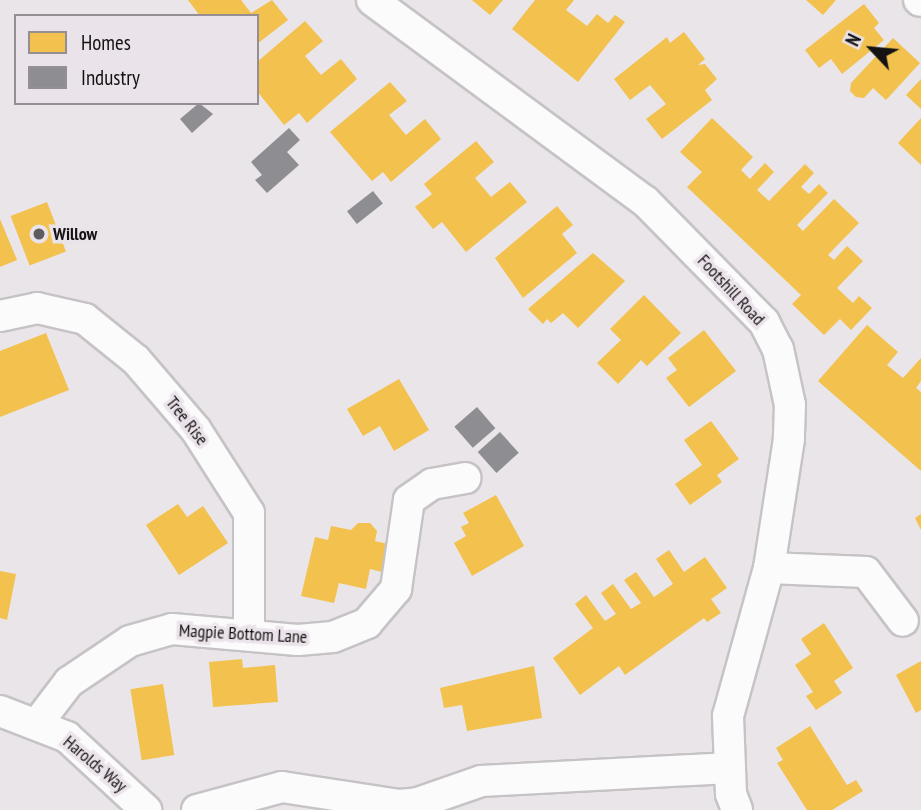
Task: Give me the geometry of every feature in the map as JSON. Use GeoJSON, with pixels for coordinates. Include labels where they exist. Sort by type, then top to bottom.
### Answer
{"type":"FeatureCollection","features":[{"type":"Feature","properties":{"kind":"street","name":"Footshill Road"},"geometry":{"type":"LineString","coordinates":[[372,0],[646,201],[764,322],[786,373],[790,405],[786,467],[769,568],[728,716],[730,768],[737,810]]}},
{"type":"Feature","properties":{"kind":"street","name":"Tree Rise"},"geometry":{"type":"LineString","coordinates":[[0,316],[37,308],[85,320],[136,360],[197,430],[249,513],[249,634]]}},
{"type":"Feature","properties":{"kind":"street","name":"Magpie Bottom Lane"},"geometry":{"type":"LineString","coordinates":[[37,724],[69,682],[130,641],[172,629],[298,640],[333,637],[367,623],[396,589],[409,500],[432,484],[466,478]]}},
{"type":"Feature","properties":{"kind":"street"},"geometry":{"type":"LineString","coordinates":[[769,568],[866,572],[903,621]]}},
{"type":"Feature","properties":{"kind":"street","name":"Harolds Way"},"geometry":{"type":"LineString","coordinates":[[0,711],[67,737],[146,810]]}},
{"type":"Feature","properties":{"kind":"street"},"geometry":{"type":"LineString","coordinates":[[197,810],[282,787],[400,805],[418,803],[481,780],[730,768]]}},
{"type":"Feature","properties":{"kind":"building: Homes"},"geometry":{"type":"Polygon","coordinates":[[[188,0],[241,0],[251,13],[272,0],[288,20],[259,42],[259,14],[198,14],[188,0]]]}},
{"type":"Feature","properties":{"kind":"building: Homes"},"geometry":{"type":"Polygon","coordinates":[[[472,0],[503,0],[490,15],[472,0]]]}},
{"type":"Feature","properties":{"kind":"building: Homes"},"geometry":{"type":"Polygon","coordinates":[[[535,0],[574,0],[566,10],[587,26],[597,14],[608,23],[615,15],[625,22],[578,82],[512,29],[535,0]]]}},
{"type":"Feature","properties":{"kind":"building: Homes"},"geometry":{"type":"Polygon","coordinates":[[[806,0],[836,0],[823,15],[806,0]]]}},
{"type":"Feature","properties":{"kind":"building: Homes"},"geometry":{"type":"Polygon","coordinates":[[[864,4],[879,23],[874,28],[884,40],[842,74],[831,59],[819,68],[805,50],[864,4]]]}},
{"type":"Feature","properties":{"kind":"building: Homes"},"geometry":{"type":"Polygon","coordinates":[[[305,21],[323,41],[305,56],[321,75],[341,59],[357,79],[307,123],[299,113],[284,125],[259,94],[259,60],[305,21]]]}},
{"type":"Feature","properties":{"kind":"building: Homes"},"geometry":{"type":"Polygon","coordinates":[[[684,32],[705,59],[698,65],[705,64],[717,79],[705,90],[712,100],[662,139],[646,119],[666,104],[650,85],[630,100],[614,79],[667,37],[670,43],[684,32]]]}},
{"type":"Feature","properties":{"kind":"building: Homes"},"geometry":{"type":"Polygon","coordinates":[[[893,38],[920,63],[886,100],[873,88],[864,98],[856,97],[850,91],[851,83],[893,38]]]}},
{"type":"Feature","properties":{"kind":"building: Homes"},"geometry":{"type":"Polygon","coordinates":[[[921,79],[921,109],[906,95],[921,79]]]}},
{"type":"Feature","properties":{"kind":"building: Homes"},"geometry":{"type":"Polygon","coordinates":[[[390,82],[407,101],[389,115],[406,135],[425,119],[441,139],[391,182],[383,172],[372,181],[330,132],[390,82]]]}},
{"type":"Feature","properties":{"kind":"building: Homes"},"geometry":{"type":"Polygon","coordinates":[[[712,118],[753,157],[741,170],[750,179],[765,163],[774,172],[757,190],[769,201],[805,164],[814,173],[801,187],[809,194],[819,184],[828,193],[797,225],[803,231],[834,199],[859,223],[828,255],[834,260],[847,246],[863,261],[837,288],[853,303],[859,296],[872,308],[851,330],[840,319],[824,335],[792,304],[801,295],[687,187],[702,172],[680,152],[712,118]]]}},
{"type":"Feature","properties":{"kind":"building: Homes"},"geometry":{"type":"Polygon","coordinates":[[[921,118],[921,165],[898,143],[921,118]]]}},
{"type":"Feature","properties":{"kind":"building: Homes"},"geometry":{"type":"Polygon","coordinates":[[[476,141],[494,162],[475,178],[491,197],[510,182],[527,202],[466,252],[442,222],[433,229],[415,207],[432,194],[424,184],[476,141]]]}},
{"type":"Feature","properties":{"kind":"building: Homes","name":"Willow"},"geometry":{"type":"Polygon","coordinates":[[[47,202],[66,251],[30,265],[11,216],[47,202]]]}},
{"type":"Feature","properties":{"kind":"building: Homes"},"geometry":{"type":"Polygon","coordinates":[[[557,206],[573,225],[562,234],[577,253],[523,298],[495,258],[557,206]]]}},
{"type":"Feature","properties":{"kind":"building: Homes"},"geometry":{"type":"Polygon","coordinates":[[[0,219],[17,260],[0,267],[0,219]]]}},
{"type":"Feature","properties":{"kind":"building: Homes"},"geometry":{"type":"Polygon","coordinates":[[[593,253],[625,281],[578,328],[563,313],[551,323],[547,319],[543,324],[528,309],[593,253]]]}},
{"type":"Feature","properties":{"kind":"building: Homes"},"geometry":{"type":"Polygon","coordinates":[[[644,295],[681,333],[647,366],[641,360],[618,384],[597,363],[621,340],[610,329],[644,295]]]}},
{"type":"Feature","properties":{"kind":"building: Homes"},"geometry":{"type":"Polygon","coordinates":[[[867,325],[898,352],[887,365],[903,378],[921,358],[921,381],[916,388],[921,392],[921,471],[818,381],[867,325]]]}},
{"type":"Feature","properties":{"kind":"building: Homes"},"geometry":{"type":"Polygon","coordinates":[[[704,330],[736,371],[689,407],[666,378],[677,370],[668,358],[704,330]]]}},
{"type":"Feature","properties":{"kind":"building: Homes"},"geometry":{"type":"Polygon","coordinates":[[[46,333],[69,390],[0,417],[0,351],[46,333]]]}},
{"type":"Feature","properties":{"kind":"building: Homes"},"geometry":{"type":"Polygon","coordinates":[[[399,379],[429,430],[394,451],[380,426],[363,436],[347,409],[399,379]]]}},
{"type":"Feature","properties":{"kind":"building: Homes"},"geometry":{"type":"Polygon","coordinates":[[[711,421],[739,459],[717,475],[722,482],[690,505],[675,484],[702,465],[684,440],[711,421]]]}},
{"type":"Feature","properties":{"kind":"building: Homes"},"geometry":{"type":"Polygon","coordinates":[[[496,495],[524,546],[472,576],[454,543],[466,536],[461,527],[469,523],[463,513],[496,495]]]}},
{"type":"Feature","properties":{"kind":"building: Homes"},"geometry":{"type":"Polygon","coordinates":[[[178,504],[187,517],[203,506],[228,543],[179,575],[146,525],[178,504]]]}},
{"type":"Feature","properties":{"kind":"building: Homes"},"geometry":{"type":"Polygon","coordinates":[[[921,514],[921,530],[915,518],[921,514]]]}},
{"type":"Feature","properties":{"kind":"building: Homes"},"geometry":{"type":"Polygon","coordinates":[[[358,523],[370,523],[377,531],[375,541],[388,544],[382,572],[370,569],[366,589],[339,583],[334,603],[301,596],[315,537],[328,540],[331,526],[351,530],[358,523]]]}},
{"type":"Feature","properties":{"kind":"building: Homes"},"geometry":{"type":"Polygon","coordinates":[[[669,550],[684,572],[705,557],[727,588],[711,599],[721,613],[707,622],[704,618],[625,675],[619,666],[580,695],[553,658],[593,628],[575,604],[586,595],[605,621],[616,614],[601,593],[613,584],[631,609],[641,603],[624,580],[636,572],[654,597],[673,584],[656,559],[669,550]]]}},
{"type":"Feature","properties":{"kind":"building: Homes"},"geometry":{"type":"Polygon","coordinates":[[[0,571],[16,574],[7,620],[0,618],[0,571]]]}},
{"type":"Feature","properties":{"kind":"building: Homes"},"geometry":{"type":"Polygon","coordinates":[[[824,623],[853,668],[834,681],[842,693],[816,710],[806,696],[813,692],[795,665],[811,654],[801,639],[824,623]]]}},
{"type":"Feature","properties":{"kind":"building: Homes"},"geometry":{"type":"Polygon","coordinates":[[[242,659],[243,668],[275,665],[278,702],[213,707],[209,662],[242,659]]]}},
{"type":"Feature","properties":{"kind":"building: Homes"},"geometry":{"type":"Polygon","coordinates":[[[921,661],[921,710],[916,713],[896,675],[921,661]]]}},
{"type":"Feature","properties":{"kind":"building: Homes"},"geometry":{"type":"Polygon","coordinates":[[[534,666],[542,718],[467,731],[462,705],[444,708],[440,688],[534,666]]]}},
{"type":"Feature","properties":{"kind":"building: Homes"},"geometry":{"type":"Polygon","coordinates":[[[163,684],[174,755],[142,760],[130,689],[163,684]]]}},
{"type":"Feature","properties":{"kind":"building: Homes"},"geometry":{"type":"Polygon","coordinates":[[[810,726],[847,785],[856,780],[863,791],[832,810],[807,810],[777,763],[783,760],[776,748],[810,726]]]}},
{"type":"Feature","properties":{"kind":"building: Industry"},"geometry":{"type":"Polygon","coordinates":[[[197,105],[202,105],[213,114],[192,133],[180,119],[197,105]]]}},
{"type":"Feature","properties":{"kind":"building: Industry"},"geometry":{"type":"Polygon","coordinates":[[[289,128],[300,140],[287,152],[299,165],[267,193],[255,180],[262,175],[251,162],[289,128]]]}},
{"type":"Feature","properties":{"kind":"building: Industry"},"geometry":{"type":"Polygon","coordinates":[[[373,191],[383,204],[357,224],[347,211],[373,191]]]}},
{"type":"Feature","properties":{"kind":"building: Industry"},"geometry":{"type":"Polygon","coordinates":[[[477,407],[495,428],[473,448],[454,427],[477,407]]]}},
{"type":"Feature","properties":{"kind":"building: Industry"},"geometry":{"type":"Polygon","coordinates":[[[500,432],[519,453],[496,473],[478,452],[500,432]]]}},
{"type":"Feature","properties":{"kind":"place","name":"Willow"},"geometry":{"type":"Point","coordinates":[39,234]}}]}
